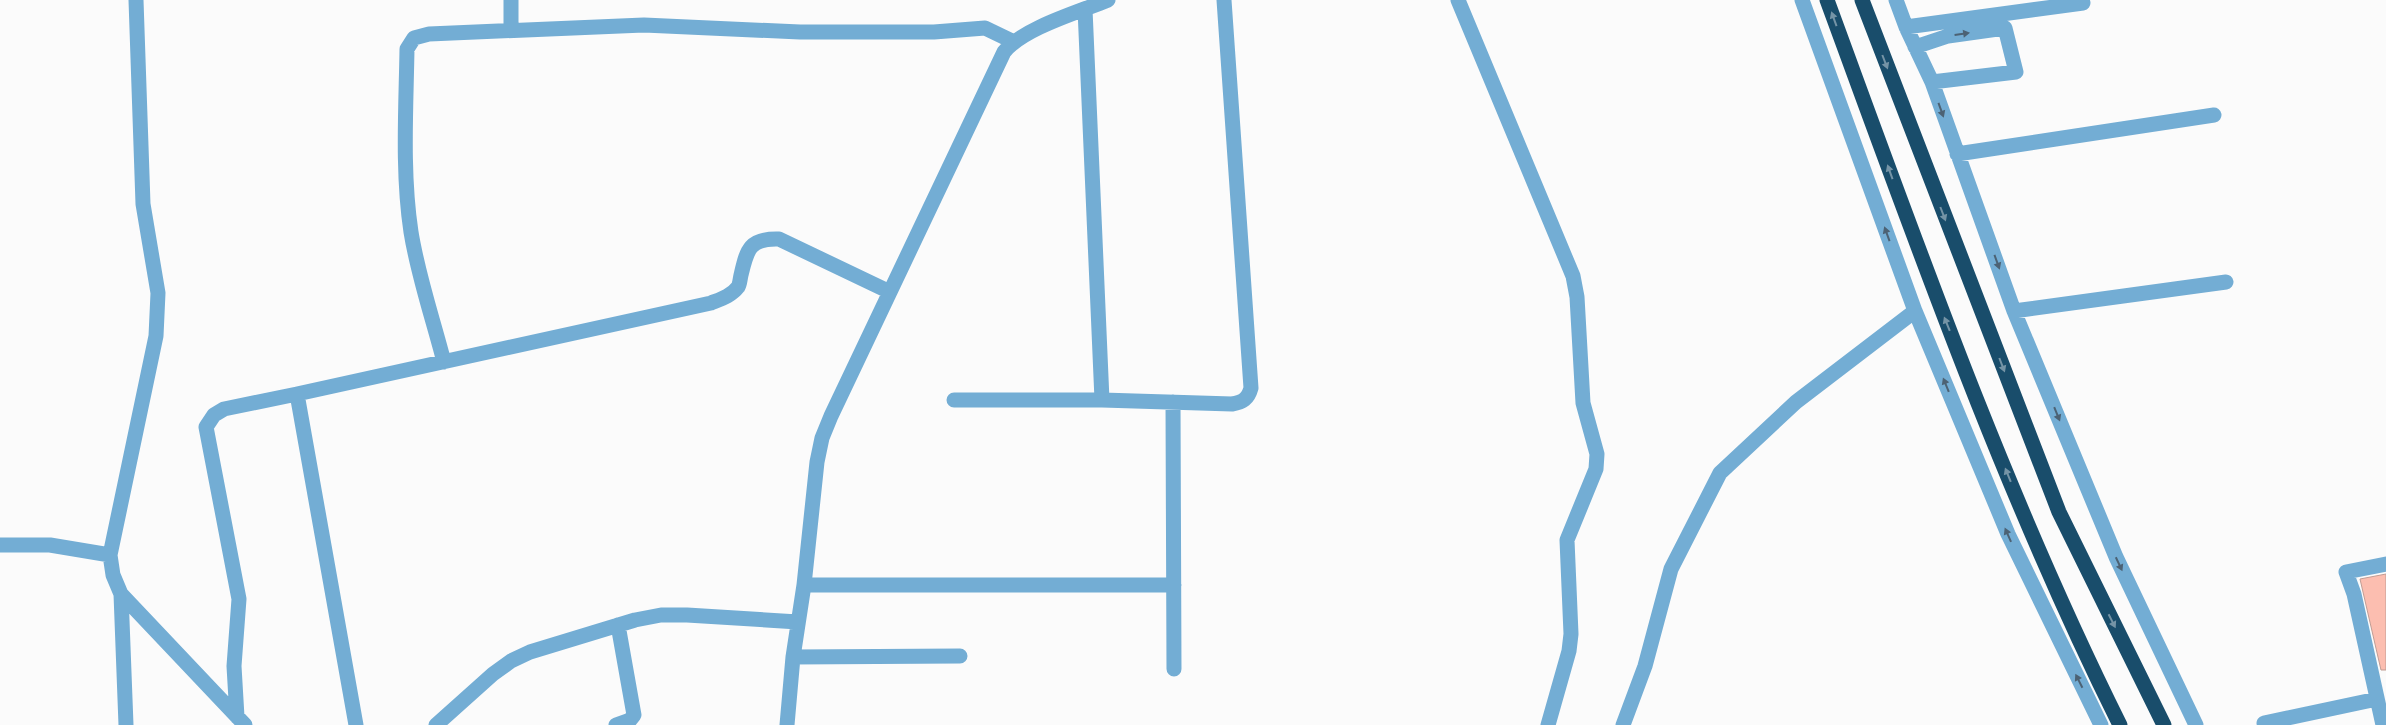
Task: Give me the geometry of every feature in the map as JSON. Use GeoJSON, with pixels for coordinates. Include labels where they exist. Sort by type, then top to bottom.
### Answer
{"type":"FeatureCollection","features":[{"type":"Feature","properties":{"kind":"highway"},"geometry":{"type":"LineString","coordinates":[[1827,0],[1937,299],[2032,536],[2078,640],[2120,725]]}},
{"type":"Feature","properties":{"kind":"highway"},"geometry":{"type":"LineString","coordinates":[[1862,0],[1969,283],[2064,524],[2164,725]]}},
{"type":"Feature","properties":{"kind":"street"},"geometry":{"type":"LineString","coordinates":[[126,725],[121,594],[113,574],[110,555],[156,336],[159,313],[158,293],[143,204],[136,0]]}},
{"type":"Feature","properties":{"kind":"street"},"geometry":{"type":"LineString","coordinates":[[511,0],[511,30]]}},
{"type":"Feature","properties":{"kind":"street"},"geometry":{"type":"LineString","coordinates":[[786,725],[792,657],[804,585],[822,438],[1004,52],[1012,41],[1108,0]]}},
{"type":"Feature","properties":{"kind":"street"},"geometry":{"type":"LineString","coordinates":[[954,400],[1102,400],[1232,404],[1243,402],[1249,395],[1251,388],[1224,0]]}},
{"type":"Feature","properties":{"kind":"street"},"geometry":{"type":"LineString","coordinates":[[1458,0],[1573,276],[1577,297],[1583,403],[1597,454],[1596,469],[1567,540],[1571,634],[1569,652],[1548,725]]}},
{"type":"Feature","properties":{"kind":"street"},"geometry":{"type":"LineString","coordinates":[[1802,0],[1915,311],[2008,534],[2101,725]]}},
{"type":"Feature","properties":{"kind":"street"},"geometry":{"type":"LineString","coordinates":[[1896,0],[1906,27],[1932,82],[2014,311],[2116,557],[2196,725]]}},
{"type":"Feature","properties":{"kind":"street"},"geometry":{"type":"LineString","coordinates":[[1906,27],[2083,3]]}},
{"type":"Feature","properties":{"kind":"street"},"geometry":{"type":"LineString","coordinates":[[1085,9],[1102,400]]}},
{"type":"Feature","properties":{"kind":"street"},"geometry":{"type":"LineString","coordinates":[[444,362],[411,235],[408,208],[406,180],[407,49],[414,38],[429,34],[644,25],[800,32],[934,32],[985,28],[1012,41]]}},
{"type":"Feature","properties":{"kind":"street"},"geometry":{"type":"LineString","coordinates":[[1915,47],[1948,36],[2005,28],[2016,72],[1932,82]]}},
{"type":"Feature","properties":{"kind":"street"},"geometry":{"type":"LineString","coordinates":[[1957,154],[2214,115]]}},
{"type":"Feature","properties":{"kind":"street"},"geometry":{"type":"LineString","coordinates":[[241,721],[234,666],[239,599],[206,427],[214,415],[224,409],[711,303],[727,297],[738,286],[747,252],[754,243],[766,239],[779,239],[890,292]]}},
{"type":"Feature","properties":{"kind":"street"},"geometry":{"type":"LineString","coordinates":[[2014,311],[2226,282]]}},
{"type":"Feature","properties":{"kind":"street"},"geometry":{"type":"LineString","coordinates":[[1623,725],[1645,666],[1671,569],[1720,473],[1796,402],[1915,311]]}},
{"type":"Feature","properties":{"kind":"street"},"geometry":{"type":"LineString","coordinates":[[297,394],[356,725]]}},
{"type":"Feature","properties":{"kind":"street"},"geometry":{"type":"LineString","coordinates":[[1172,402],[1174,669]]}},
{"type":"Feature","properties":{"kind":"street"},"geometry":{"type":"LineString","coordinates":[[0,545],[50,545],[110,555]]}},
{"type":"Feature","properties":{"kind":"street"},"geometry":{"type":"LineString","coordinates":[[2384,725],[2354,594],[2346,572],[2386,564]]}},
{"type":"Feature","properties":{"kind":"street"},"geometry":{"type":"LineString","coordinates":[[804,585],[1174,585]]}},
{"type":"Feature","properties":{"kind":"street"},"geometry":{"type":"LineString","coordinates":[[121,594],[241,721]]}},
{"type":"Feature","properties":{"kind":"street"},"geometry":{"type":"LineString","coordinates":[[436,725],[493,674],[511,661],[530,652],[618,625],[661,615],[798,622]]}},
{"type":"Feature","properties":{"kind":"street"},"geometry":{"type":"LineString","coordinates":[[616,725],[630,720],[634,715],[618,625]]}},
{"type":"Feature","properties":{"kind":"street"},"geometry":{"type":"LineString","coordinates":[[792,657],[960,656]]}},
{"type":"Feature","properties":{"kind":"street"},"geometry":{"type":"LineString","coordinates":[[2264,723],[2378,699]]}},
{"type":"Feature","properties":{"kind":"building"},"geometry":{"type":"Polygon","coordinates":[[[2386,574],[2386,670],[2381,670],[2360,579],[2386,574]]]}}]}
